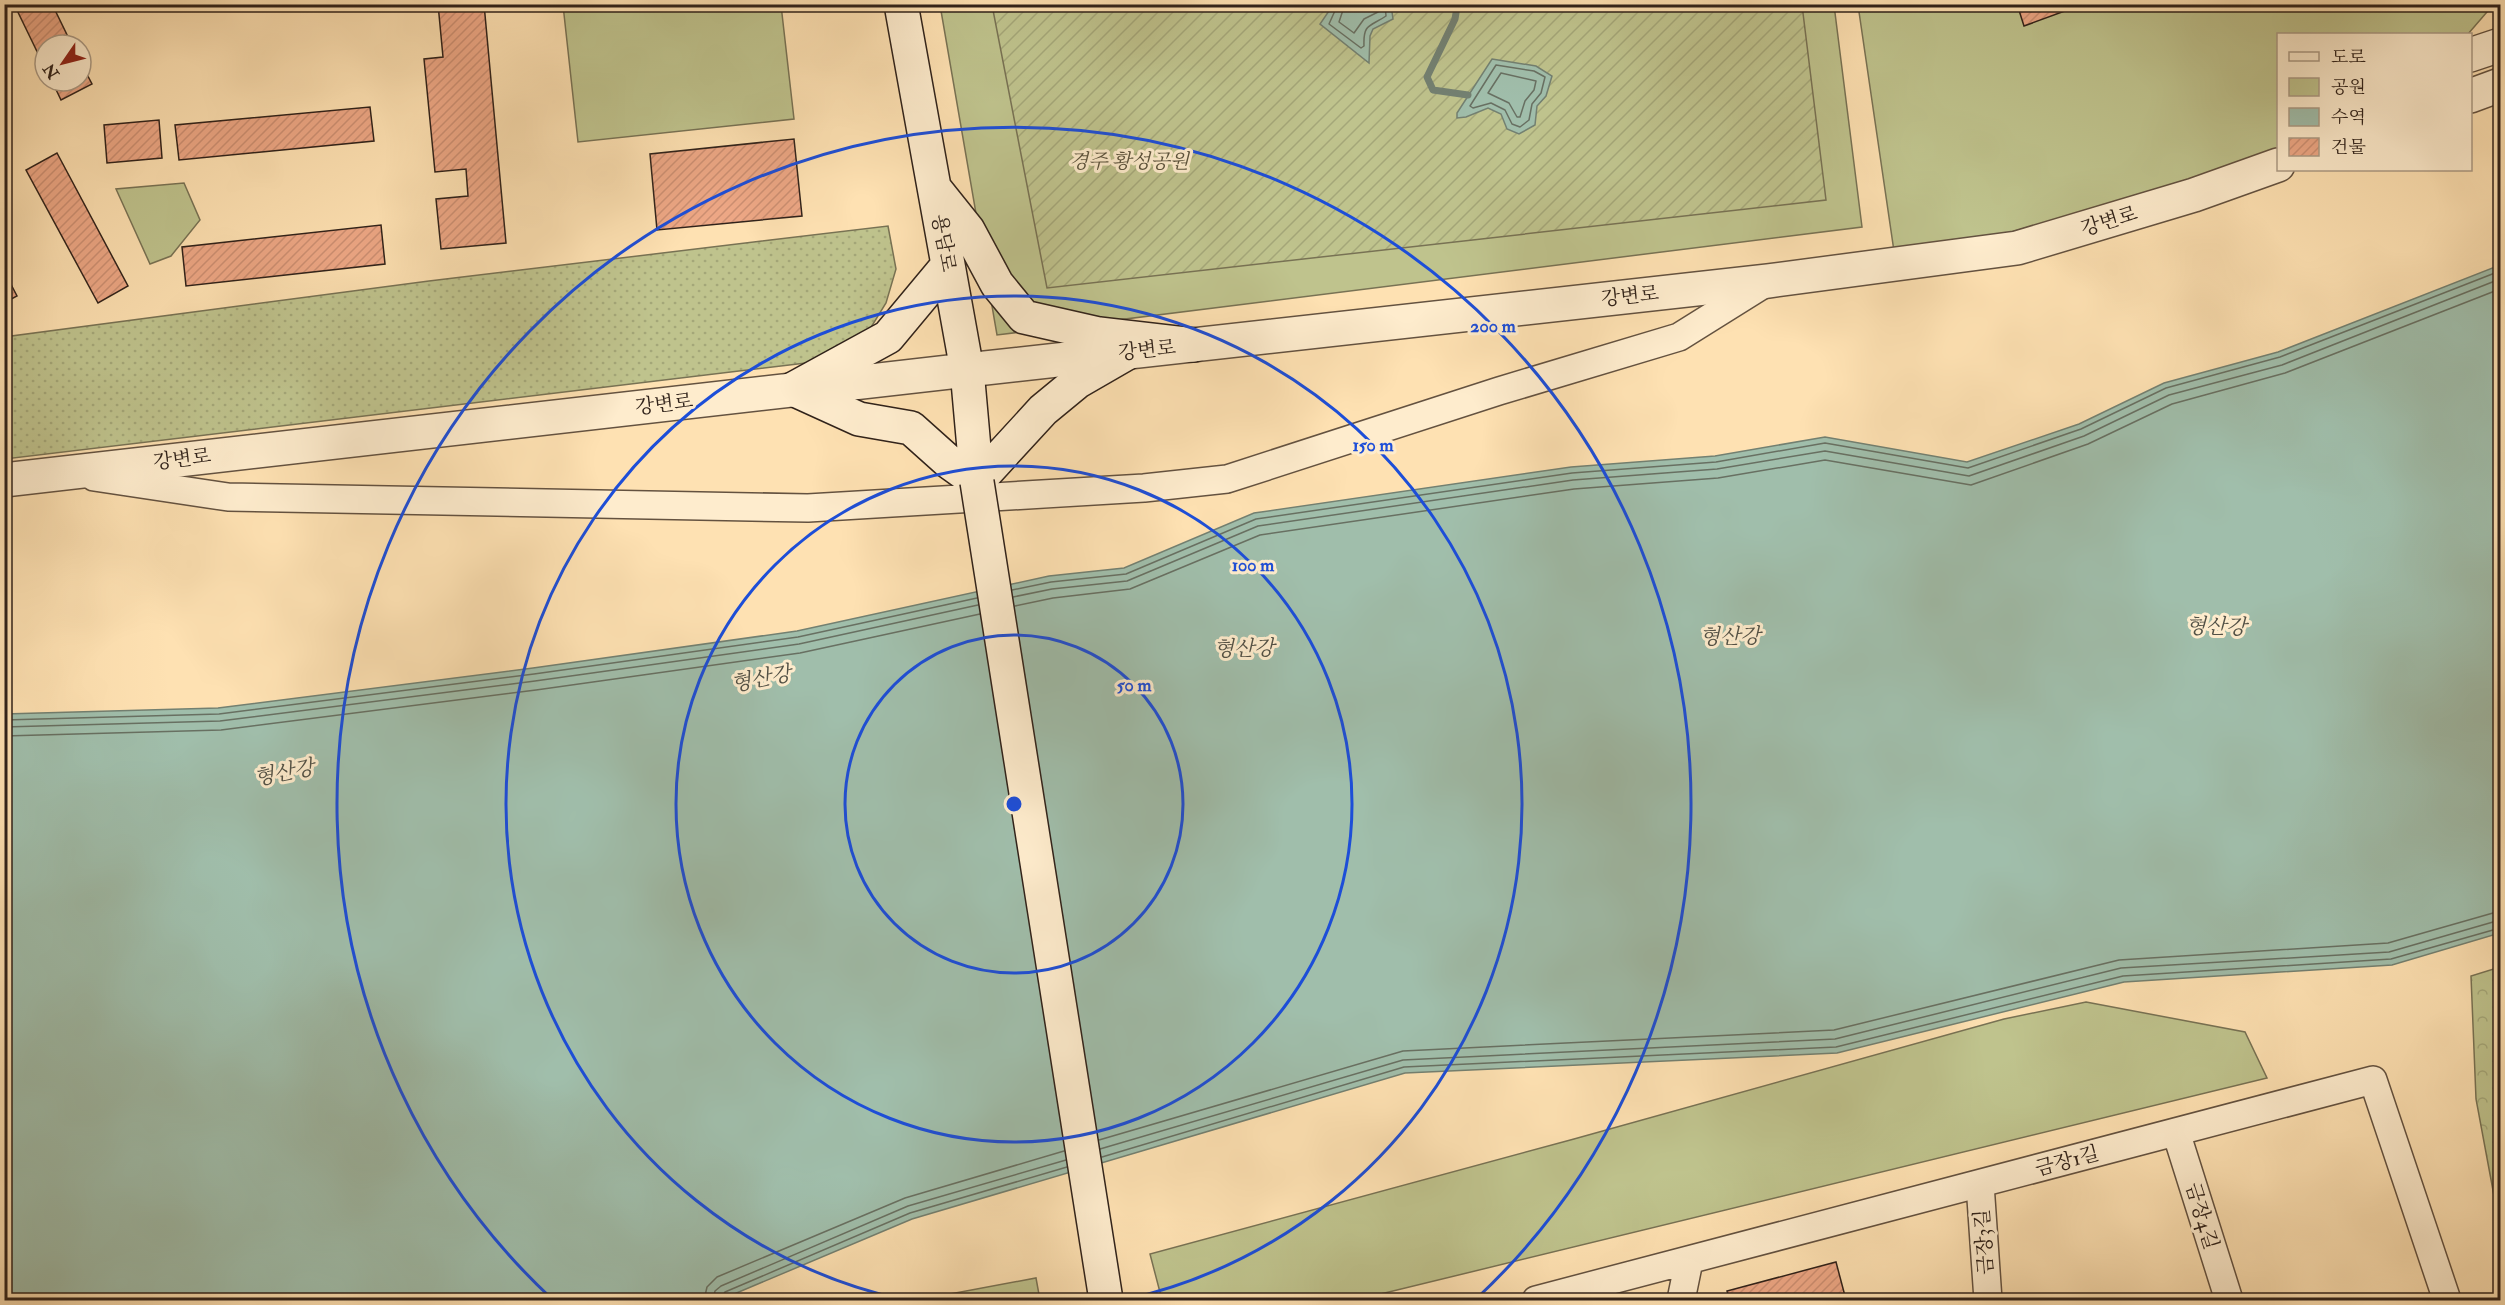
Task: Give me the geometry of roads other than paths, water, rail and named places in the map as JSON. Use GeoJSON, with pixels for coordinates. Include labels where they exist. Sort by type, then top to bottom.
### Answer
{"type":"FeatureCollection","features":[{"type":"Feature","properties":{"kind":"street","name":"용담로"},"geometry":{"type":"LineString","coordinates":[[901,4],[967,370],[978,482],[1106,1300]]}},
{"type":"Feature","properties":{"kind":"street"},"geometry":{"type":"LineString","coordinates":[[2472,55],[2500,45]]}},
{"type":"Feature","properties":{"kind":"street"},"geometry":{"type":"LineString","coordinates":[[2472,95],[2500,85]]}},
{"type":"Feature","properties":{"kind":"street","name":"강변로"},"geometry":{"type":"LineString","coordinates":[[4,480],[1768,281],[2016,248],[2194,195],[2277,165]]}},
{"type":"Feature","properties":{"kind":"street"},"geometry":{"type":"LineString","coordinates":[[933,186],[968,230],[997,284],[1024,317],[1099,334],[1194,345]]}},
{"type":"Feature","properties":{"kind":"street"},"geometry":{"type":"LineString","coordinates":[[793,390],[888,337],[948,265]]}},
{"type":"Feature","properties":{"kind":"street"},"geometry":{"type":"LineString","coordinates":[[66,472],[228,497],[808,508],[1144,488],[1227,479],[1488,395],[1679,337],[1768,281]]}},
{"type":"Feature","properties":{"kind":"street"},"geometry":{"type":"LineString","coordinates":[[793,390],[859,419],[911,428],[949,462],[978,482],[1043,410],[1077,382],[1129,352]]}},
{"type":"Feature","properties":{"kind":"street","name":"금장1길"},"geometry":{"type":"LineString","coordinates":[[1536,1300],[2373,1080],[2447,1300]]}},
{"type":"Feature","properties":{"kind":"street","name":"금장4길"},"geometry":{"type":"LineString","coordinates":[[2176,1132],[2229,1300]]}},
{"type":"Feature","properties":{"kind":"street","name":"금장3길"},"geometry":{"type":"LineString","coordinates":[[1980,1184],[1988,1300]]}},
{"type":"Feature","properties":{"kind":"street"},"geometry":{"type":"LineString","coordinates":[[1681,1300],[1689,1260]]}},
{"type":"Feature","properties":{"kind":"water"},"geometry":{"type":"Polygon","coordinates":[[[1333,5],[1391,5],[1393,19],[1373,29],[1370,36],[1369,63],[1320,24],[1333,5]]]}},
{"type":"Feature","properties":{"kind":"water"},"geometry":{"type":"Polygon","coordinates":[[[1492,59],[1536,66],[1552,76],[1546,96],[1537,106],[1535,125],[1519,134],[1507,129],[1501,114],[1488,108],[1466,117],[1457,118],[1457,113],[1492,59]]]}},
{"type":"Feature","properties":{"kind":"water","name":"형산강"},"geometry":{"type":"Polygon","coordinates":[[[2500,265],[2500,933],[2392,965],[2124,982],[1837,1053],[1405,1073],[912,1219],[720,1300],[5,1300],[4,714],[218,708],[533,668],[797,631],[1049,576],[1124,568],[1254,513],[1571,467],[1715,456],[1825,437],[1967,462],[2079,424],[2164,383],[2278,352],[2500,265]]]}},
{"type":"Feature","properties":{"kind":"waterway"},"geometry":{"type":"LineString","coordinates":[[1456,13],[1427,77],[1433,90],[1468,95]]}},
{"type":"Feature","properties":{"kind":"park label","name":"경주 황성공원"},"geometry":{"type":"Point","coordinates":[1129,161]}}]}
